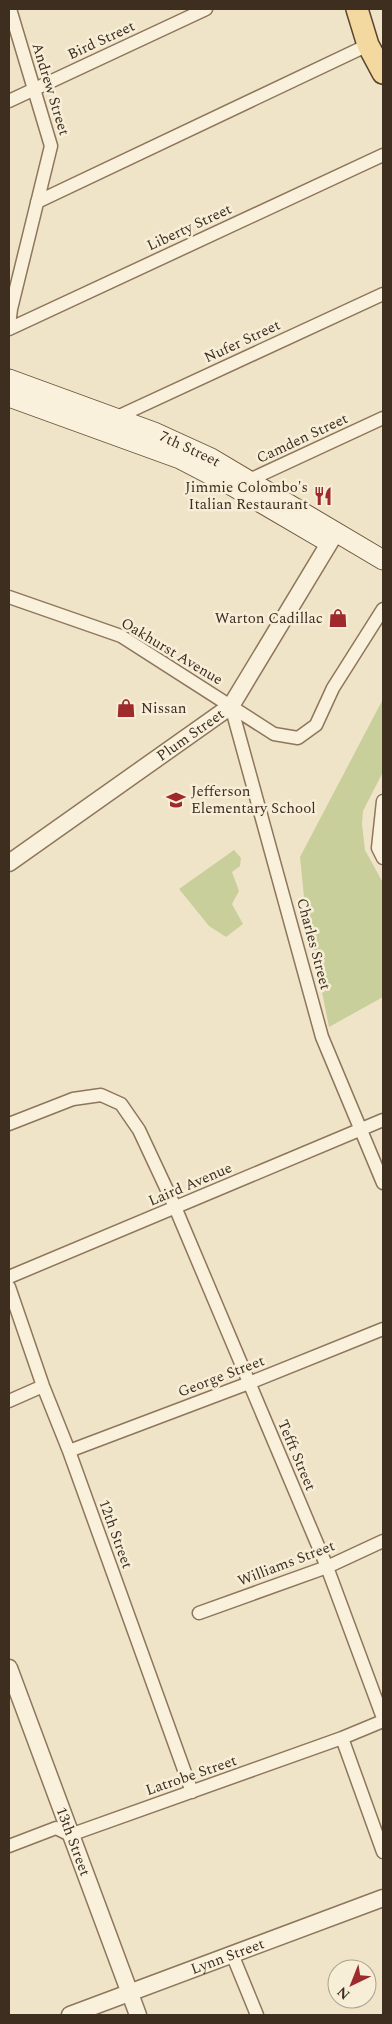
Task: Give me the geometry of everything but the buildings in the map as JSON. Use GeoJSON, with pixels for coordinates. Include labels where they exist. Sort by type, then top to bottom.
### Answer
{"type":"FeatureCollection","features":[{"type":"Feature","properties":{"kind":"main road"},"geometry":{"type":"LineString","coordinates":[[357,9],[368,45],[383,73]]}},
{"type":"Feature","properties":{"kind":"main road","name":"7th Street"},"geometry":{"type":"LineString","coordinates":[[9,379],[186,446],[242,483],[333,537],[383,573]]}},
{"type":"Feature","properties":{"kind":"main road","name":"7th Street"},"geometry":{"type":"LineString","coordinates":[[9,397],[242,483]]}},
{"type":"Feature","properties":{"kind":"main road","name":"7th Street"},"geometry":{"type":"LineString","coordinates":[[333,537],[383,560]]}},
{"type":"Feature","properties":{"kind":"street","name":"Andrew Street"},"geometry":{"type":"LineString","coordinates":[[9,324],[51,146],[10,9]]}},
{"type":"Feature","properties":{"kind":"street","name":"Bird Street"},"geometry":{"type":"LineString","coordinates":[[9,101],[206,9]]}},
{"type":"Feature","properties":{"kind":"street"},"geometry":{"type":"LineString","coordinates":[[37,202],[368,45]]}},
{"type":"Feature","properties":{"kind":"street","name":"Liberty Street"},"geometry":{"type":"LineString","coordinates":[[9,329],[383,155]]}},
{"type":"Feature","properties":{"kind":"street","name":"Nufer Street"},"geometry":{"type":"LineString","coordinates":[[115,418],[383,294]]}},
{"type":"Feature","properties":{"kind":"street","name":"Camden Street"},"geometry":{"type":"LineString","coordinates":[[242,483],[383,418]]}},
{"type":"Feature","properties":{"kind":"street","name":"Plum Street"},"geometry":{"type":"LineString","coordinates":[[9,864],[231,706],[333,537]]}},
{"type":"Feature","properties":{"kind":"street","name":"Oakhurst Avenue"},"geometry":{"type":"LineString","coordinates":[[9,597],[121,636],[274,734],[298,738],[316,725],[333,688],[383,609]]}},
{"type":"Feature","properties":{"kind":"street","name":"Charles Street"},"geometry":{"type":"LineString","coordinates":[[231,706],[322,1037],[383,1183]]}},
{"type":"Feature","properties":{"kind":"street"},"geometry":{"type":"LineString","coordinates":[[383,802],[378,848],[383,858]]}},
{"type":"Feature","properties":{"kind":"street","name":"Tefft Street"},"geometry":{"type":"LineString","coordinates":[[9,1124],[74,1099],[101,1095],[121,1104],[139,1130],[176,1207],[327,1567],[383,1719]]}},
{"type":"Feature","properties":{"kind":"street","name":"Laird Avenue"},"geometry":{"type":"LineString","coordinates":[[9,1278],[383,1120]]}},
{"type":"Feature","properties":{"kind":"street","name":"12th Street"},"geometry":{"type":"LineString","coordinates":[[9,1287],[43,1386],[69,1451],[192,1792]]}},
{"type":"Feature","properties":{"kind":"street","name":"George Street"},"geometry":{"type":"LineString","coordinates":[[69,1451],[249,1383],[383,1329]]}},
{"type":"Feature","properties":{"kind":"street"},"geometry":{"type":"LineString","coordinates":[[9,1401],[43,1386]]}},
{"type":"Feature","properties":{"kind":"street","name":"Williams Street"},"geometry":{"type":"LineString","coordinates":[[199,1613],[327,1567],[383,1541]]}},
{"type":"Feature","properties":{"kind":"street","name":"13th Street"},"geometry":{"type":"LineString","coordinates":[[9,1668],[138,2015]]}},
{"type":"Feature","properties":{"kind":"street","name":"Latrobe Street"},"geometry":{"type":"LineString","coordinates":[[9,1846],[56,1828],[70,1834],[342,1738],[383,1719]]}},
{"type":"Feature","properties":{"kind":"street"},"geometry":{"type":"LineString","coordinates":[[342,1738],[383,1852]]}},
{"type":"Feature","properties":{"kind":"street","name":"Lynn Street"},"geometry":{"type":"LineString","coordinates":[[70,2015],[383,1898]]}},
{"type":"Feature","properties":{"kind":"street"},"geometry":{"type":"LineString","coordinates":[[232,1954],[257,2015]]}},
{"type":"Feature","properties":{"kind":"green space"},"geometry":{"type":"Polygon","coordinates":[[[383,699],[383,772],[363,811],[362,824],[365,850],[383,883],[383,997],[329,1027],[305,907],[300,857],[383,699]]]}},
{"type":"Feature","properties":{"kind":"green space"},"geometry":{"type":"Polygon","coordinates":[[[234,850],[241,858],[240,866],[232,872],[239,891],[232,904],[243,924],[226,937],[209,926],[179,889],[234,850]]]}},
{"type":"Feature","properties":{"kind":"place","name":"Jimmie Colombo's Italian Restaurant"},"geometry":{"type":"Point","coordinates":[323,496]}},
{"type":"Feature","properties":{"kind":"place","name":"Warton Cadillac"},"geometry":{"type":"Point","coordinates":[338,618]}},
{"type":"Feature","properties":{"kind":"place","name":"Nissan"},"geometry":{"type":"Point","coordinates":[126,708]}},
{"type":"Feature","properties":{"kind":"place","name":"Jefferson Elementary School"},"geometry":{"type":"Point","coordinates":[176,800]}}]}
